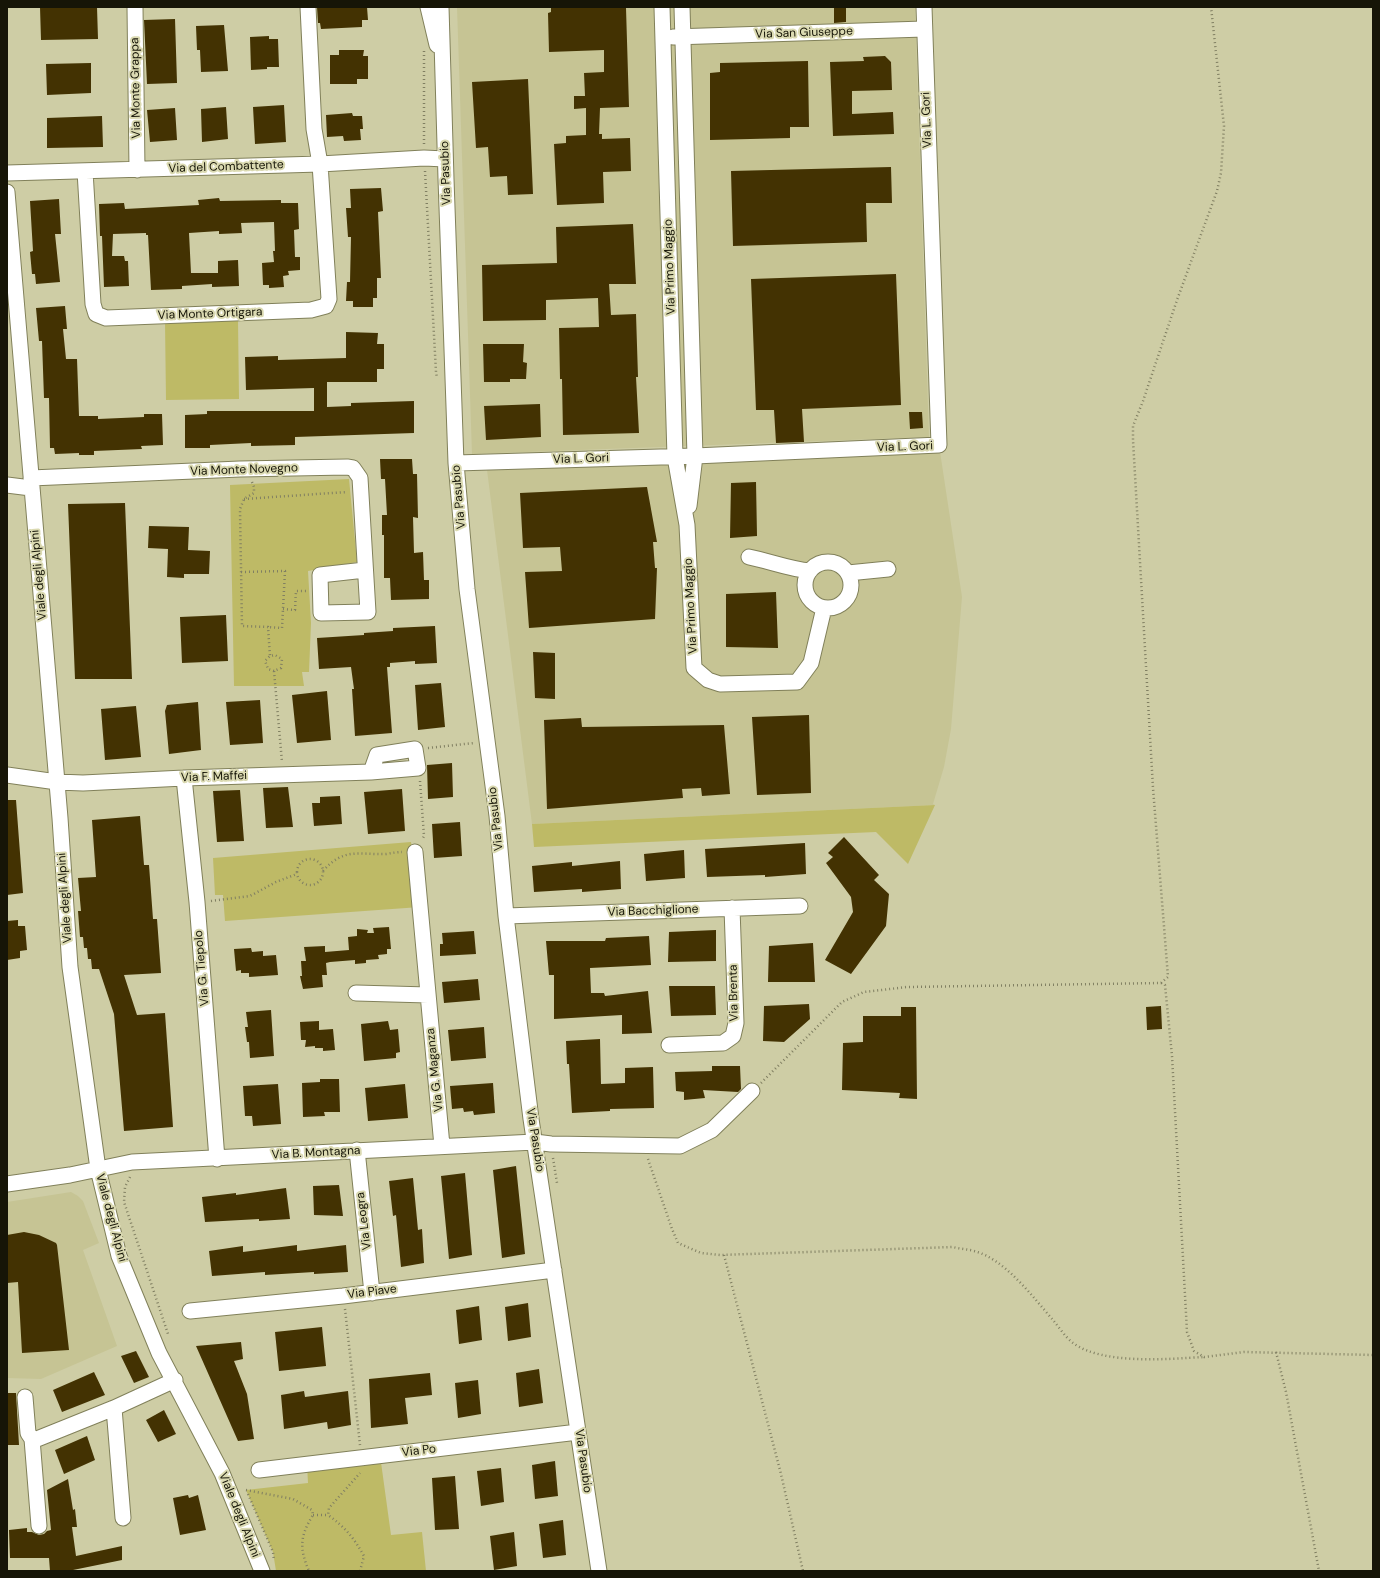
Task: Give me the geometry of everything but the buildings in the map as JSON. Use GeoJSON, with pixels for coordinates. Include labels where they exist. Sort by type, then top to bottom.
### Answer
{"type":"FeatureCollection","features":[{"type":"Feature","properties":{"kind":"street","name":"Via Monte Grappa"},"geometry":{"type":"LineString","coordinates":[[135,7],[137,170]]}},
{"type":"Feature","properties":{"kind":"street"},"geometry":{"type":"LineString","coordinates":[[308,7],[314,129],[320,164]]}},
{"type":"Feature","properties":{"kind":"street","name":"Via Pasubio"},"geometry":{"type":"LineString","coordinates":[[428,7],[442,62]]}},
{"type":"Feature","properties":{"kind":"street","name":"Via Pasubio"},"geometry":{"type":"LineString","coordinates":[[441,7],[456,463],[467,589],[497,816],[506,916],[535,1142],[599,1571]]}},
{"type":"Feature","properties":{"kind":"street","name":"Via Primo Maggio"},"geometry":{"type":"LineString","coordinates":[[662,7],[675,456],[687,525],[694,668],[708,680],[720,684],[797,682],[811,663],[824,608]]}},
{"type":"Feature","properties":{"kind":"street","name":"Via Primo Maggio"},"geometry":{"type":"LineString","coordinates":[[682,7],[695,456],[687,525]]}},
{"type":"Feature","properties":{"kind":"street","name":"Via L. Gori"},"geometry":{"type":"LineString","coordinates":[[456,463],[695,456],[939,445],[924,7]]}},
{"type":"Feature","properties":{"kind":"street","name":"Via San Giuseppe"},"geometry":{"type":"LineString","coordinates":[[663,37],[924,29]]}},
{"type":"Feature","properties":{"kind":"street","name":"Via del Combattente"},"geometry":{"type":"LineString","coordinates":[[7,173],[320,164],[424,158],[445,159]]}},
{"type":"Feature","properties":{"kind":"street","name":"Via Monte Ortigara"},"geometry":{"type":"LineString","coordinates":[[85,171],[93,304],[96,314],[106,318],[311,310],[326,306],[328,299],[320,164]]}},
{"type":"Feature","properties":{"kind":"street","name":"Viale degli Alpini"},"geometry":{"type":"LineString","coordinates":[[7,192],[57,782],[70,967],[98,1169],[120,1256],[159,1353],[175,1380],[222,1473],[262,1571]]}},
{"type":"Feature","properties":{"kind":"street"},"geometry":{"type":"LineString","coordinates":[[670,286],[690,286]]}},
{"type":"Feature","properties":{"kind":"street","name":"Via Monte Novegno"},"geometry":{"type":"LineString","coordinates":[[31,483],[240,469],[353,468],[358,472],[362,492],[368,612],[321,613],[320,575],[365,570]]}},
{"type":"Feature","properties":{"kind":"street"},"geometry":{"type":"LineString","coordinates":[[7,485],[31,483]]}},
{"type":"Feature","properties":{"kind":"street"},"geometry":{"type":"LineString","coordinates":[[749,557],[778,563],[796,570],[810,572]]}},
{"type":"Feature","properties":{"kind":"street"},"geometry":{"type":"LineString","coordinates":[[829,562],[843,567],[848,573],[851,583],[850,594],[844,602],[834,607],[824,608],[815,604],[809,597],[806,589],[806,580],[810,572],[815,566],[822,563],[829,562]]}},
{"type":"Feature","properties":{"kind":"street"},"geometry":{"type":"LineString","coordinates":[[848,573],[888,569]]}},
{"type":"Feature","properties":{"kind":"street"},"geometry":{"type":"LineString","coordinates":[[371,772],[377,755],[415,749],[418,768]]}},
{"type":"Feature","properties":{"kind":"street","name":"Via F. Maffei"},"geometry":{"type":"LineString","coordinates":[[7,775],[57,782],[83,783],[283,774],[371,772],[418,768]]}},
{"type":"Feature","properties":{"kind":"street","name":"Via G. Tiepolo"},"geometry":{"type":"LineString","coordinates":[[184,778],[197,902],[217,1159]]}},
{"type":"Feature","properties":{"kind":"street","name":"Via G. Maganza"},"geometry":{"type":"LineString","coordinates":[[415,852],[442,1146]]}},
{"type":"Feature","properties":{"kind":"street","name":"Via Bacchiglione"},"geometry":{"type":"LineString","coordinates":[[506,916],[800,906]]}},
{"type":"Feature","properties":{"kind":"street","name":"Via Brenta"},"geometry":{"type":"LineString","coordinates":[[669,1045],[723,1043],[733,1036],[736,1023],[732,908]]}},
{"type":"Feature","properties":{"kind":"street"},"geometry":{"type":"LineString","coordinates":[[356,993],[428,995]]}},
{"type":"Feature","properties":{"kind":"street","name":"Via B. Montagna"},"geometry":{"type":"LineString","coordinates":[[7,1184],[70,1175],[132,1162],[217,1159],[357,1150],[535,1142],[551,1144],[680,1146],[712,1130],[752,1091]]}},
{"type":"Feature","properties":{"kind":"street","name":"Via Leogra"},"geometry":{"type":"LineString","coordinates":[[357,1150],[372,1293]]}},
{"type":"Feature","properties":{"kind":"street","name":"Via Piave"},"geometry":{"type":"LineString","coordinates":[[190,1312],[372,1293],[554,1270]]}},
{"type":"Feature","properties":{"kind":"street"},"geometry":{"type":"LineString","coordinates":[[32,1439],[37,1439],[114,1408],[175,1380]]}},
{"type":"Feature","properties":{"kind":"street"},"geometry":{"type":"LineString","coordinates":[[25,1397],[28,1433],[32,1439],[40,1526]]}},
{"type":"Feature","properties":{"kind":"street"},"geometry":{"type":"LineString","coordinates":[[114,1408],[123,1518]]}},
{"type":"Feature","properties":{"kind":"street","name":"Via Po"},"geometry":{"type":"LineString","coordinates":[[260,1470],[578,1432]]}},
{"type":"Feature","properties":{"kind":"path"},"geometry":{"type":"LineString","coordinates":[[1160,983],[1168,977],[1153,788],[1133,448],[1133,426],[1143,402],[1221,173],[1224,126],[1211,7]]}},
{"type":"Feature","properties":{"kind":"path"},"geometry":{"type":"LineString","coordinates":[[241,572],[285,571],[282,628],[242,626],[241,572],[240,509],[244,499],[362,492]]}},
{"type":"Feature","properties":{"kind":"path"},"geometry":{"type":"LineString","coordinates":[[283,609],[295,610],[296,591],[321,591]]}},
{"type":"Feature","properties":{"kind":"path"},"geometry":{"type":"LineString","coordinates":[[268,627],[270,656]]}},
{"type":"Feature","properties":{"kind":"path"},"geometry":{"type":"LineString","coordinates":[[275,655],[282,659],[282,668],[274,671],[268,670],[265,661],[270,656],[275,655]]}},
{"type":"Feature","properties":{"kind":"path"},"geometry":{"type":"LineString","coordinates":[[274,671],[283,774]]}},
{"type":"Feature","properties":{"kind":"path"},"geometry":{"type":"LineString","coordinates":[[415,749],[474,743]]}},
{"type":"Feature","properties":{"kind":"path"},"geometry":{"type":"LineString","coordinates":[[323,871],[322,866],[316,860],[308,859],[301,862],[297,870],[297,874],[301,881],[313,884],[320,879],[323,871],[331,862],[352,852],[386,854],[415,852],[424,836],[422,790],[418,768]]}},
{"type":"Feature","properties":{"kind":"path"},"geometry":{"type":"LineString","coordinates":[[197,902],[250,896],[276,882],[297,874]]}},
{"type":"Feature","properties":{"kind":"path"},"geometry":{"type":"LineString","coordinates":[[752,1091],[842,1002],[864,992],[906,987],[1160,983],[1166,985],[1172,1056],[1187,1332],[1194,1351],[1204,1356]]}},
{"type":"Feature","properties":{"kind":"path"},"geometry":{"type":"LineString","coordinates":[[648,1146],[648,1160],[678,1243],[701,1253],[724,1255],[953,1247],[975,1251],[991,1259],[1015,1276],[1073,1342],[1095,1353],[1124,1358],[1162,1360],[1244,1352],[1373,1355]]}},
{"type":"Feature","properties":{"kind":"path"},"geometry":{"type":"LineString","coordinates":[[132,1162],[135,1175],[129,1178],[125,1186],[124,1202],[170,1338]]}},
{"type":"Feature","properties":{"kind":"path"},"geometry":{"type":"LineString","coordinates":[[724,1255],[781,1474],[803,1571]]}},
{"type":"Feature","properties":{"kind":"path"},"geometry":{"type":"LineString","coordinates":[[328,1515],[329,1508],[339,1495],[358,1477],[363,1469],[343,1296]]}},
{"type":"Feature","properties":{"kind":"path"},"geometry":{"type":"LineString","coordinates":[[1276,1352],[1286,1392],[1319,1571]]}},
{"type":"Feature","properties":{"kind":"path"},"geometry":{"type":"LineString","coordinates":[[243,1483],[273,1552],[275,1564]]}},
{"type":"Feature","properties":{"kind":"path"},"geometry":{"type":"LineString","coordinates":[[246,1490],[292,1498],[312,1510],[313,1515],[305,1528],[302,1542],[302,1554],[309,1571]]}},
{"type":"Feature","properties":{"kind":"path"},"geometry":{"type":"LineString","coordinates":[[313,1515],[328,1515],[338,1522],[355,1539],[364,1556],[360,1571]]}},
{"type":"Feature","properties":{"kind":"shaded area"},"geometry":{"type":"Polygon","coordinates":[[[457,7],[915,7],[929,437],[472,454],[457,7]]]}},
{"type":"Feature","properties":{"kind":"shaded area"},"geometry":{"type":"Polygon","coordinates":[[[238,320],[239,399],[166,400],[165,322],[238,320]]]}},
{"type":"Feature","properties":{"kind":"shaded area"},"geometry":{"type":"Polygon","coordinates":[[[939,445],[962,597],[951,729],[944,767],[933,804],[935,805],[532,824],[486,462],[939,445]]]}},
{"type":"Feature","properties":{"kind":"shaded area"},"geometry":{"type":"Polygon","coordinates":[[[349,479],[357,562],[308,571],[311,623],[309,672],[302,672],[304,686],[234,686],[230,485],[349,479]]]}},
{"type":"Feature","properties":{"kind":"shaded area"},"geometry":{"type":"Polygon","coordinates":[[[935,805],[908,864],[876,832],[534,847],[532,824],[935,805]]]}},
{"type":"Feature","properties":{"kind":"shaded area"},"geometry":{"type":"Polygon","coordinates":[[[411,842],[420,907],[225,921],[223,895],[215,895],[213,858],[411,842]]]}},
{"type":"Feature","properties":{"kind":"shaded area"},"geometry":{"type":"Polygon","coordinates":[[[71,1192],[83,1201],[99,1243],[83,1250],[117,1346],[41,1379],[7,1378],[7,1202],[71,1192]]]}},
{"type":"Feature","properties":{"kind":"shaded area"},"geometry":{"type":"Polygon","coordinates":[[[380,1455],[391,1535],[422,1532],[426,1571],[276,1571],[273,1552],[246,1490],[308,1483],[307,1464],[380,1455]]]}}]}
